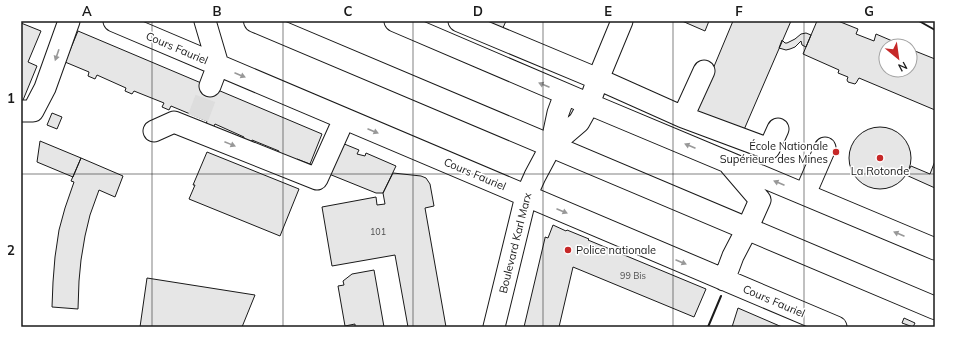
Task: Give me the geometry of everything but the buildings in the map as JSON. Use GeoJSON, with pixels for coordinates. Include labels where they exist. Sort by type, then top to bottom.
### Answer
{"type":"FeatureCollection","features":[{"type":"Feature","properties":{"kind":"main road"},"geometry":{"type":"LineString","coordinates":[[255,21],[935,308]]}},
{"type":"Feature","properties":{"kind":"street"},"geometry":{"type":"LineString","coordinates":[[21,111],[33,111],[36,106],[45,88],[69,21]]}},
{"type":"Feature","properties":{"kind":"street","name":"Cours Fauriel"},"geometry":{"type":"LineString","coordinates":[[114,21],[836,327]]}},
{"type":"Feature","properties":{"kind":"street"},"geometry":{"type":"LineString","coordinates":[[205,21],[218,65],[210,86]]}},
{"type":"Feature","properties":{"kind":"street"},"geometry":{"type":"LineString","coordinates":[[395,21],[437,29],[565,94],[935,249]]}},
{"type":"Feature","properties":{"kind":"street"},"geometry":{"type":"LineString","coordinates":[[459,21],[598,79],[683,118],[769,148],[778,129]]}},
{"type":"Feature","properties":{"kind":"street"},"geometry":{"type":"LineString","coordinates":[[552,146],[580,122],[589,104],[622,21]]}},
{"type":"Feature","properties":{"kind":"street"},"geometry":{"type":"LineString","coordinates":[[683,118],[704,71]]}},
{"type":"Feature","properties":{"kind":"street","name":"Boulevard Karl Marx"},"geometry":{"type":"LineString","coordinates":[[494,327],[526,196],[535,176],[552,146],[558,113],[565,94]]}},
{"type":"Feature","properties":{"kind":"street"},"geometry":{"type":"LineString","coordinates":[[154,131],[174,122],[196,124],[317,179],[344,119]]}},
{"type":"Feature","properties":{"kind":"street"},"geometry":{"type":"LineString","coordinates":[[805,194],[825,148]]}},
{"type":"Feature","properties":{"kind":"street"},"geometry":{"type":"LineString","coordinates":[[724,280],[733,256],[760,200],[726,161]]}},
{"type":"Feature","properties":{"kind":"tunnel"},"geometry":{"type":"LineString","coordinates":[[198,118],[210,86]]}},
{"type":"Feature","properties":{"kind":"wall"},"geometry":{"type":"LineString","coordinates":[[919,21],[935,30]]}},
{"type":"Feature","properties":{"kind":"wall"},"geometry":{"type":"LineString","coordinates":[[708,327],[721,296]]}},
{"type":"Feature","properties":{"kind":"place","name":"École Nationale Supérieure des Mines"},"geometry":{"type":"Point","coordinates":[836,152]}},
{"type":"Feature","properties":{"kind":"place","name":"La Rotonde"},"geometry":{"type":"Point","coordinates":[880,158]}},
{"type":"Feature","properties":{"kind":"place","name":"Police nationale"},"geometry":{"type":"Point","coordinates":[568,250]}}]}
